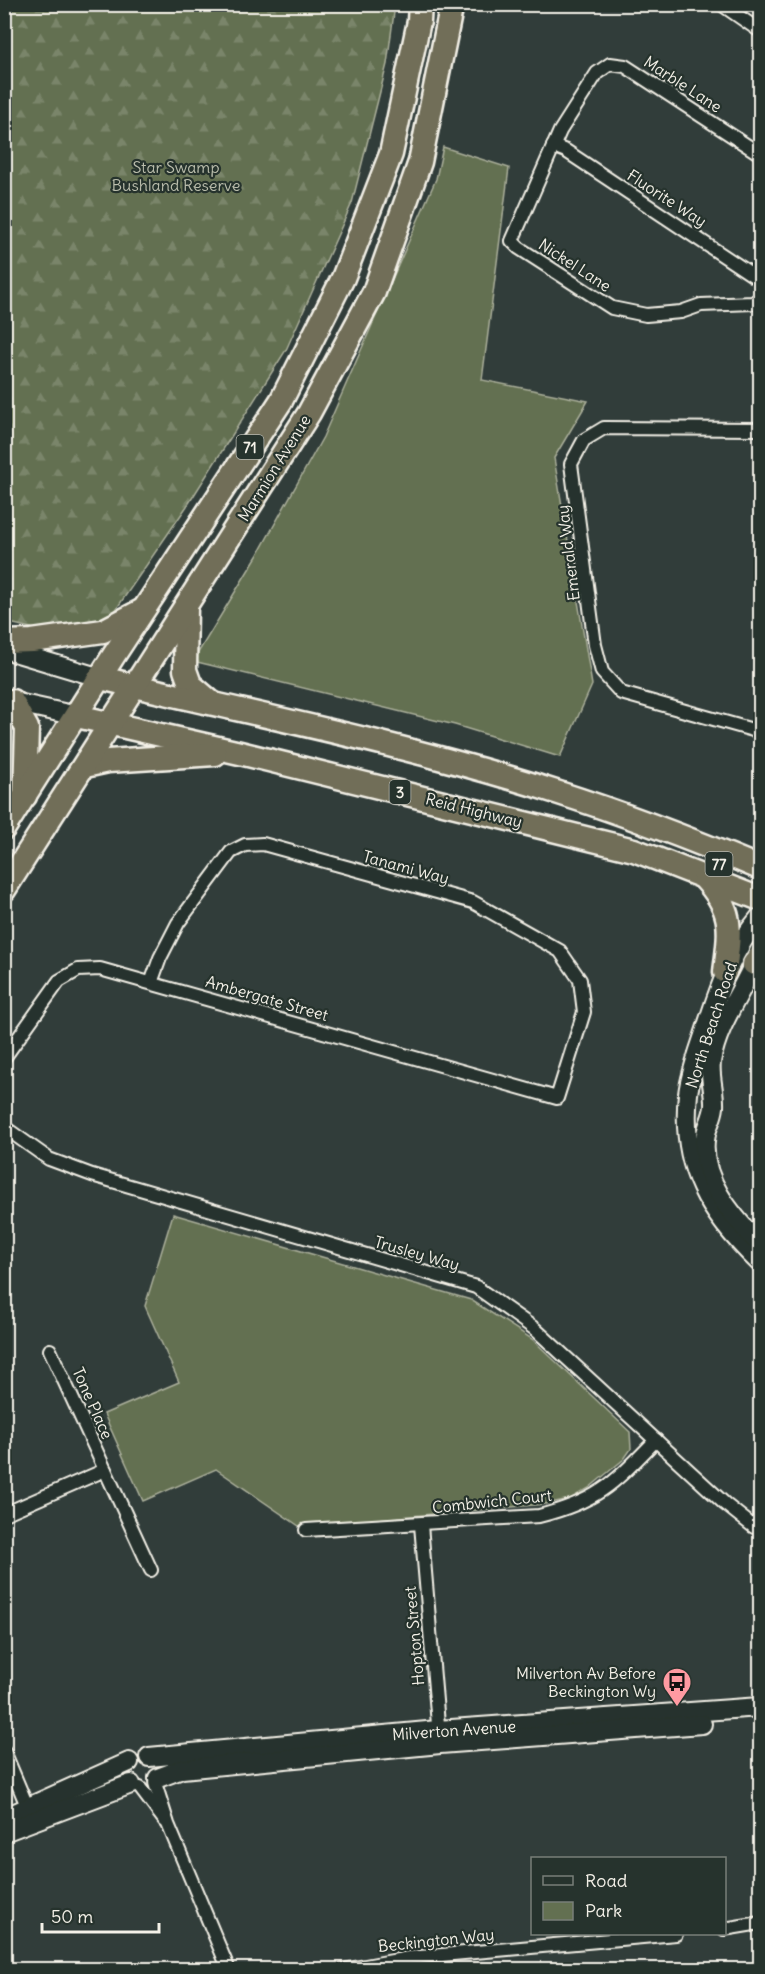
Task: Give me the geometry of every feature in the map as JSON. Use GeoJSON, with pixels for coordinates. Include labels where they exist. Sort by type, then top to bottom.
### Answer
{"type":"FeatureCollection","features":[{"type":"Feature","properties":{"kind":"highway","name":"Marmion Avenue"},"geometry":{"type":"LineString","coordinates":[[4,828],[281,402],[343,278],[391,154],[419,21],[420,4]]}},
{"type":"Feature","properties":{"kind":"highway","name":"Marmion Avenue"},"geometry":{"type":"LineString","coordinates":[[4,890],[309,413],[374,292],[420,162],[452,4]]}},
{"type":"Feature","properties":{"kind":"highway"},"geometry":{"type":"LineString","coordinates":[[186,606],[185,670],[190,684],[214,705]]}},
{"type":"Feature","properties":{"kind":"highway"},"geometry":{"type":"LineString","coordinates":[[4,642],[32,641],[103,631],[127,621],[145,609]]}},
{"type":"Feature","properties":{"kind":"highway"},"geometry":{"type":"LineString","coordinates":[[101,678],[524,783],[676,834],[760,868]]}},
{"type":"Feature","properties":{"kind":"highway"},"geometry":{"type":"LineString","coordinates":[[8,700],[27,728],[25,798]]}},
{"type":"Feature","properties":{"kind":"highway","name":"Reid Highway"},"geometry":{"type":"LineString","coordinates":[[77,716],[240,753],[634,850],[760,899]]}},
{"type":"Feature","properties":{"kind":"highway"},"geometry":{"type":"LineString","coordinates":[[85,766],[108,761],[240,753]]}},
{"type":"Feature","properties":{"kind":"highway","name":"77"},"geometry":{"type":"LineString","coordinates":[[676,834],[706,857],[738,874],[760,894]]}},
{"type":"Feature","properties":{"kind":"highway"},"geometry":{"type":"LineString","coordinates":[[701,875],[726,906],[729,926],[724,972]]}},
{"type":"Feature","properties":{"kind":"street"},"geometry":{"type":"LineString","coordinates":[[721,4],[760,31]]}},
{"type":"Feature","properties":{"kind":"street","name":"Marble Lane"},"geometry":{"type":"LineString","coordinates":[[554,146],[560,131],[597,73],[610,64],[625,66],[760,154]]}},
{"type":"Feature","properties":{"kind":"street","name":"Fluorite Way"},"geometry":{"type":"LineString","coordinates":[[554,146],[566,151],[760,280]]}},
{"type":"Feature","properties":{"kind":"street","name":"Nickel Lane"},"geometry":{"type":"LineString","coordinates":[[554,146],[514,232],[512,242],[519,248],[612,308],[646,315],[681,312],[701,305],[753,303],[760,298]]}},
{"type":"Feature","properties":{"kind":"street","name":"Emerald Way"},"geometry":{"type":"LineString","coordinates":[[760,429],[604,428],[584,440],[572,464],[595,645],[602,672],[621,693],[760,732]]}},
{"type":"Feature","properties":{"kind":"street"},"geometry":{"type":"LineString","coordinates":[[4,649],[101,678]]}},
{"type":"Feature","properties":{"kind":"street"},"geometry":{"type":"LineString","coordinates":[[8,700],[77,716]]}},
{"type":"Feature","properties":{"kind":"street","name":"Tanami Way"},"geometry":{"type":"LineString","coordinates":[[152,983],[160,958],[178,923],[231,852],[245,845],[263,844],[473,902],[560,951],[580,980],[584,1012],[557,1098]]}},
{"type":"Feature","properties":{"kind":"street","name":"North Beach Road"},"geometry":{"type":"LineString","coordinates":[[760,917],[745,936],[724,972],[688,1092],[687,1129],[693,1163],[706,1198],[730,1234],[760,1263]]}},
{"type":"Feature","properties":{"kind":"street","name":"North Beach Road"},"geometry":{"type":"LineString","coordinates":[[758,956],[716,1043],[711,1059],[710,1073],[714,1105],[706,1134],[706,1153],[714,1184],[726,1206],[760,1245]]}},
{"type":"Feature","properties":{"kind":"street","name":"Ambergate Street"},"geometry":{"type":"LineString","coordinates":[[4,1058],[59,981],[78,970],[100,969],[557,1098]]}},
{"type":"Feature","properties":{"kind":"street","name":"Trusley Way"},"geometry":{"type":"LineString","coordinates":[[4,1127],[49,1159],[92,1175],[476,1287],[535,1329],[754,1527]]}},
{"type":"Feature","properties":{"kind":"street","name":"Tone Place"},"geometry":{"type":"LineString","coordinates":[[50,1350],[66,1380],[151,1570]]}},
{"type":"Feature","properties":{"kind":"street","name":"Combwich Court"},"geometry":{"type":"LineString","coordinates":[[306,1530],[421,1525],[539,1516],[573,1508],[609,1487],[656,1440]]}},
{"type":"Feature","properties":{"kind":"street"},"geometry":{"type":"LineString","coordinates":[[4,1514],[105,1470]]}},
{"type":"Feature","properties":{"kind":"street","name":"Hopton Street"},"geometry":{"type":"LineString","coordinates":[[421,1525],[439,1737]]}},
{"type":"Feature","properties":{"kind":"street","name":"Milverton Avenue"},"geometry":{"type":"LineString","coordinates":[[4,1818],[146,1783],[182,1769],[439,1737],[760,1707]]}},
{"type":"Feature","properties":{"kind":"street","name":"Milverton Avenue"},"geometry":{"type":"LineString","coordinates":[[4,1832],[30,1813],[138,1756],[760,1719]]}},
{"type":"Feature","properties":{"kind":"street"},"geometry":{"type":"LineString","coordinates":[[4,1751],[30,1813]]}},
{"type":"Feature","properties":{"kind":"street"},"geometry":{"type":"LineString","coordinates":[[146,1783],[157,1766],[149,1757]]}},
{"type":"Feature","properties":{"kind":"street"},"geometry":{"type":"LineString","coordinates":[[129,1762],[125,1773],[146,1783],[168,1824],[230,1970]]}},
{"type":"Feature","properties":{"kind":"street"},"geometry":{"type":"LineString","coordinates":[[726,1929],[760,1923]]}},
{"type":"Feature","properties":{"kind":"street","name":"Beckington Way"},"geometry":{"type":"LineString","coordinates":[[343,1970],[409,1958],[665,1935]]}},
{"type":"Feature","properties":{"kind":"green space","name":"Star Swamp Bushland Reserve"},"geometry":{"type":"Polygon","coordinates":[[[5,5],[395,5],[387,64],[352,203],[286,350],[189,503],[115,611],[87,625],[40,630],[5,622],[5,5]]]}},
{"type":"Feature","properties":{"kind":"green space"},"geometry":{"type":"Polygon","coordinates":[[[443,147],[509,168],[482,380],[588,401],[554,458],[592,685],[560,757],[455,725],[193,661],[257,556],[323,437],[436,179],[443,147]]]}},
{"type":"Feature","properties":{"kind":"green space"},"geometry":{"type":"Polygon","coordinates":[[[173,1214],[471,1300],[532,1339],[630,1432],[631,1449],[624,1459],[589,1488],[570,1499],[545,1504],[299,1526],[216,1469],[143,1501],[104,1414],[179,1382],[145,1306],[173,1214]]]}},
{"type":"Feature","properties":{"kind":"place","name":"Milverton Av Before Beckington Wy"},"geometry":{"type":"Point","coordinates":[677,1708]}}]}
